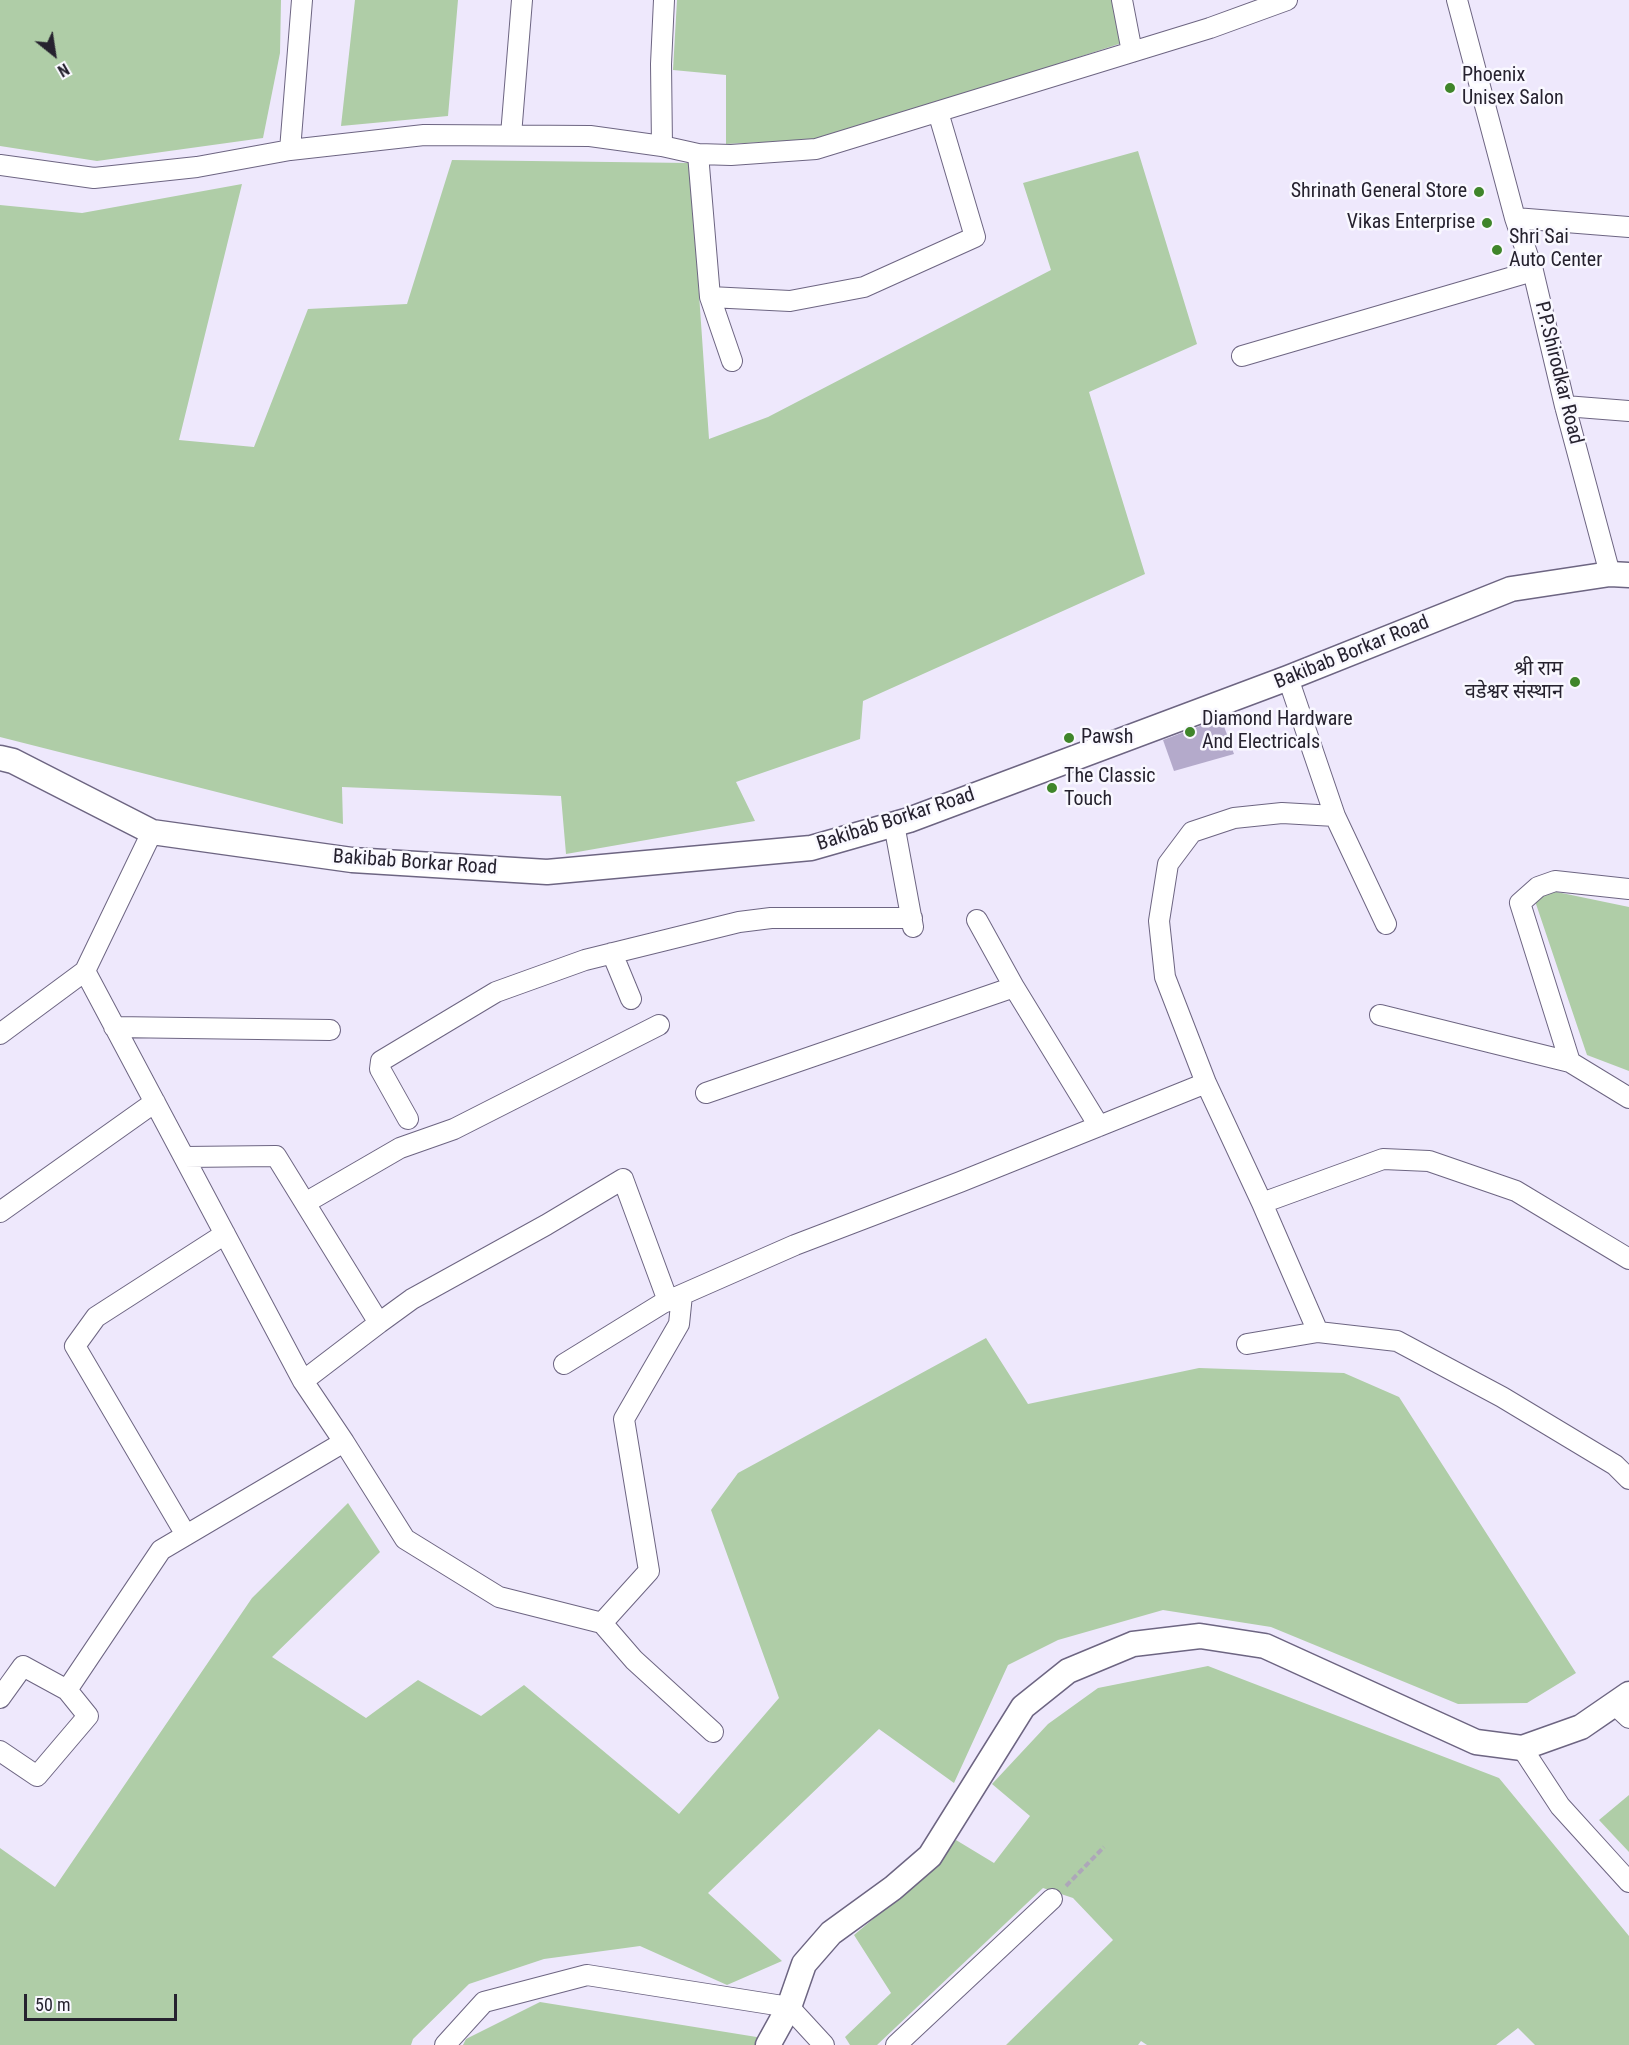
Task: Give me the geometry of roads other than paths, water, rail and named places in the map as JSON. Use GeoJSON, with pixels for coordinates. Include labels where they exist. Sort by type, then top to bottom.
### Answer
{"type":"FeatureCollection","features":[{"type":"Feature","properties":{"kind":"street"},"geometry":{"type":"LineString","coordinates":[[290,150],[302,0]]}},
{"type":"Feature","properties":{"kind":"street"},"geometry":{"type":"LineString","coordinates":[[511,135],[522,0]]}},
{"type":"Feature","properties":{"kind":"street"},"geometry":{"type":"LineString","coordinates":[[662,146],[661,64],[664,0]]}},
{"type":"Feature","properties":{"kind":"street"},"geometry":{"type":"LineString","coordinates":[[1122,0],[1132,52]]}},
{"type":"Feature","properties":{"kind":"street"},"geometry":{"type":"LineString","coordinates":[[0,165],[94,178],[197,167],[290,150],[424,135],[590,136],[662,146],[698,154],[731,155],[816,149],[1210,28],[1287,0]]}},
{"type":"Feature","properties":{"kind":"street","name":"P.P.Shirodkar Road"},"geometry":{"type":"LineString","coordinates":[[1457,0],[1515,218],[1533,271],[1565,406],[1619,574]]}},
{"type":"Feature","properties":{"kind":"street"},"geometry":{"type":"LineString","coordinates":[[710,297],[790,301],[864,287],[975,237],[938,112]]}},
{"type":"Feature","properties":{"kind":"street"},"geometry":{"type":"LineString","coordinates":[[698,154],[710,297],[732,361]]}},
{"type":"Feature","properties":{"kind":"street"},"geometry":{"type":"LineString","coordinates":[[1515,218],[1629,227]]}},
{"type":"Feature","properties":{"kind":"street"},"geometry":{"type":"LineString","coordinates":[[1242,356],[1533,271]]}},
{"type":"Feature","properties":{"kind":"street"},"geometry":{"type":"LineString","coordinates":[[1565,406],[1629,411]]}},
{"type":"Feature","properties":{"kind":"street","name":"Bakibab Borkar Road"},"geometry":{"type":"LineString","coordinates":[[0,758],[13,761],[152,832],[352,860],[547,872],[811,848],[894,824],[1288,678],[1511,589],[1619,574]]}},
{"type":"Feature","properties":{"kind":"street"},"geometry":{"type":"LineString","coordinates":[[1288,678],[1335,816],[1386,924]]}},
{"type":"Feature","properties":{"kind":"street"},"geometry":{"type":"LineString","coordinates":[[1318,1332],[1262,1203],[1206,1083],[1166,977],[1159,921],[1168,864],[1192,832],[1234,818],[1282,813],[1335,816]]}},
{"type":"Feature","properties":{"kind":"street"},"geometry":{"type":"LineString","coordinates":[[408,1119],[380,1070],[381,1061],[496,992],[585,960],[739,922],[771,918],[912,922],[894,824]]}},
{"type":"Feature","properties":{"kind":"street"},"geometry":{"type":"LineString","coordinates":[[0,1034],[84,970],[152,832]]}},
{"type":"Feature","properties":{"kind":"street"},"geometry":{"type":"LineString","coordinates":[[1570,1062],[1520,903],[1538,887],[1555,881],[1629,889]]}},
{"type":"Feature","properties":{"kind":"street"},"geometry":{"type":"LineString","coordinates":[[977,920],[1014,987],[1099,1126]]}},
{"type":"Feature","properties":{"kind":"street"},"geometry":{"type":"LineString","coordinates":[[612,953],[631,999]]}},
{"type":"Feature","properties":{"kind":"street"},"geometry":{"type":"LineString","coordinates":[[84,970],[303,1381],[405,1539],[499,1597],[602,1623],[634,1660],[713,1732]]}},
{"type":"Feature","properties":{"kind":"street"},"geometry":{"type":"LineString","coordinates":[[706,1093],[1014,987]]}},
{"type":"Feature","properties":{"kind":"street"},"geometry":{"type":"LineString","coordinates":[[1380,1015],[1570,1062],[1629,1098]]}},
{"type":"Feature","properties":{"kind":"street"},"geometry":{"type":"LineString","coordinates":[[305,1203],[400,1148],[454,1129],[659,1025]]}},
{"type":"Feature","properties":{"kind":"street"},"geometry":{"type":"LineString","coordinates":[[114,1027],[330,1030]]}},
{"type":"Feature","properties":{"kind":"street"},"geometry":{"type":"LineString","coordinates":[[564,1364],[675,1298],[795,1245],[960,1182],[1206,1083]]}},
{"type":"Feature","properties":{"kind":"street"},"geometry":{"type":"LineString","coordinates":[[0,1212],[155,1102]]}},
{"type":"Feature","properties":{"kind":"street"},"geometry":{"type":"LineString","coordinates":[[184,1157],[276,1156],[379,1323]]}},
{"type":"Feature","properties":{"kind":"street"},"geometry":{"type":"LineString","coordinates":[[1262,1203],[1383,1159],[1429,1161],[1516,1191],[1629,1259]]}},
{"type":"Feature","properties":{"kind":"street"},"geometry":{"type":"LineString","coordinates":[[303,1381],[412,1299],[546,1225],[623,1179],[675,1298],[679,1324],[624,1419],[649,1572],[602,1623]]}},
{"type":"Feature","properties":{"kind":"street"},"geometry":{"type":"LineString","coordinates":[[186,1535],[75,1346],[96,1317],[225,1234]]}},
{"type":"Feature","properties":{"kind":"street"},"geometry":{"type":"LineString","coordinates":[[1247,1344],[1318,1332],[1397,1341],[1502,1397],[1615,1465],[1629,1479]]}},
{"type":"Feature","properties":{"kind":"street"},"geometry":{"type":"LineString","coordinates":[[68,1690],[161,1550],[344,1442]]}},
{"type":"Feature","properties":{"kind":"street"},"geometry":{"type":"LineString","coordinates":[[768,2045],[789,2007],[804,1964],[831,1933],[893,1888],[930,1856],[1023,1707],[1068,1671],[1133,1644],[1200,1636],[1265,1646],[1476,1742],[1522,1748],[1581,1727],[1624,1705]]}},
{"type":"Feature","properties":{"kind":"street"},"geometry":{"type":"LineString","coordinates":[[0,1698],[23,1666],[68,1690],[88,1716],[37,1776],[0,1751]]}},
{"type":"Feature","properties":{"kind":"street"},"geometry":{"type":"LineString","coordinates":[[1522,1748],[1560,1806],[1629,1882]]}},
{"type":"Feature","properties":{"kind":"street"},"geometry":{"type":"LineString","coordinates":[[896,2045],[1052,1899]]}},
{"type":"Feature","properties":{"kind":"street"},"geometry":{"type":"LineString","coordinates":[[445,2045],[484,2002],[586,1975],[789,2007],[825,2045]]}},
{"type":"Feature","properties":{"kind":"place","name":"Phoenix Unisex Salon"},"geometry":{"type":"Point","coordinates":[1450,88]}},
{"type":"Feature","properties":{"kind":"place","name":"Shrinath General Store"},"geometry":{"type":"Point","coordinates":[1479,192]}},
{"type":"Feature","properties":{"kind":"place","name":"Vikas Enterprise"},"geometry":{"type":"Point","coordinates":[1487,223]}},
{"type":"Feature","properties":{"kind":"place","name":"Shri Sai Auto Center"},"geometry":{"type":"Point","coordinates":[1497,250]}},
{"type":"Feature","properties":{"kind":"place","name":"श्री राम वडेश्वर संस्थान"},"geometry":{"type":"Point","coordinates":[1575,682]}},
{"type":"Feature","properties":{"kind":"place","name":"Diamond Hardware And Electricals"},"geometry":{"type":"Point","coordinates":[1190,732]}},
{"type":"Feature","properties":{"kind":"place","name":"Pawsh"},"geometry":{"type":"Point","coordinates":[1069,738]}},
{"type":"Feature","properties":{"kind":"place","name":"The Classic Touch"},"geometry":{"type":"Point","coordinates":[1052,788]}}]}
